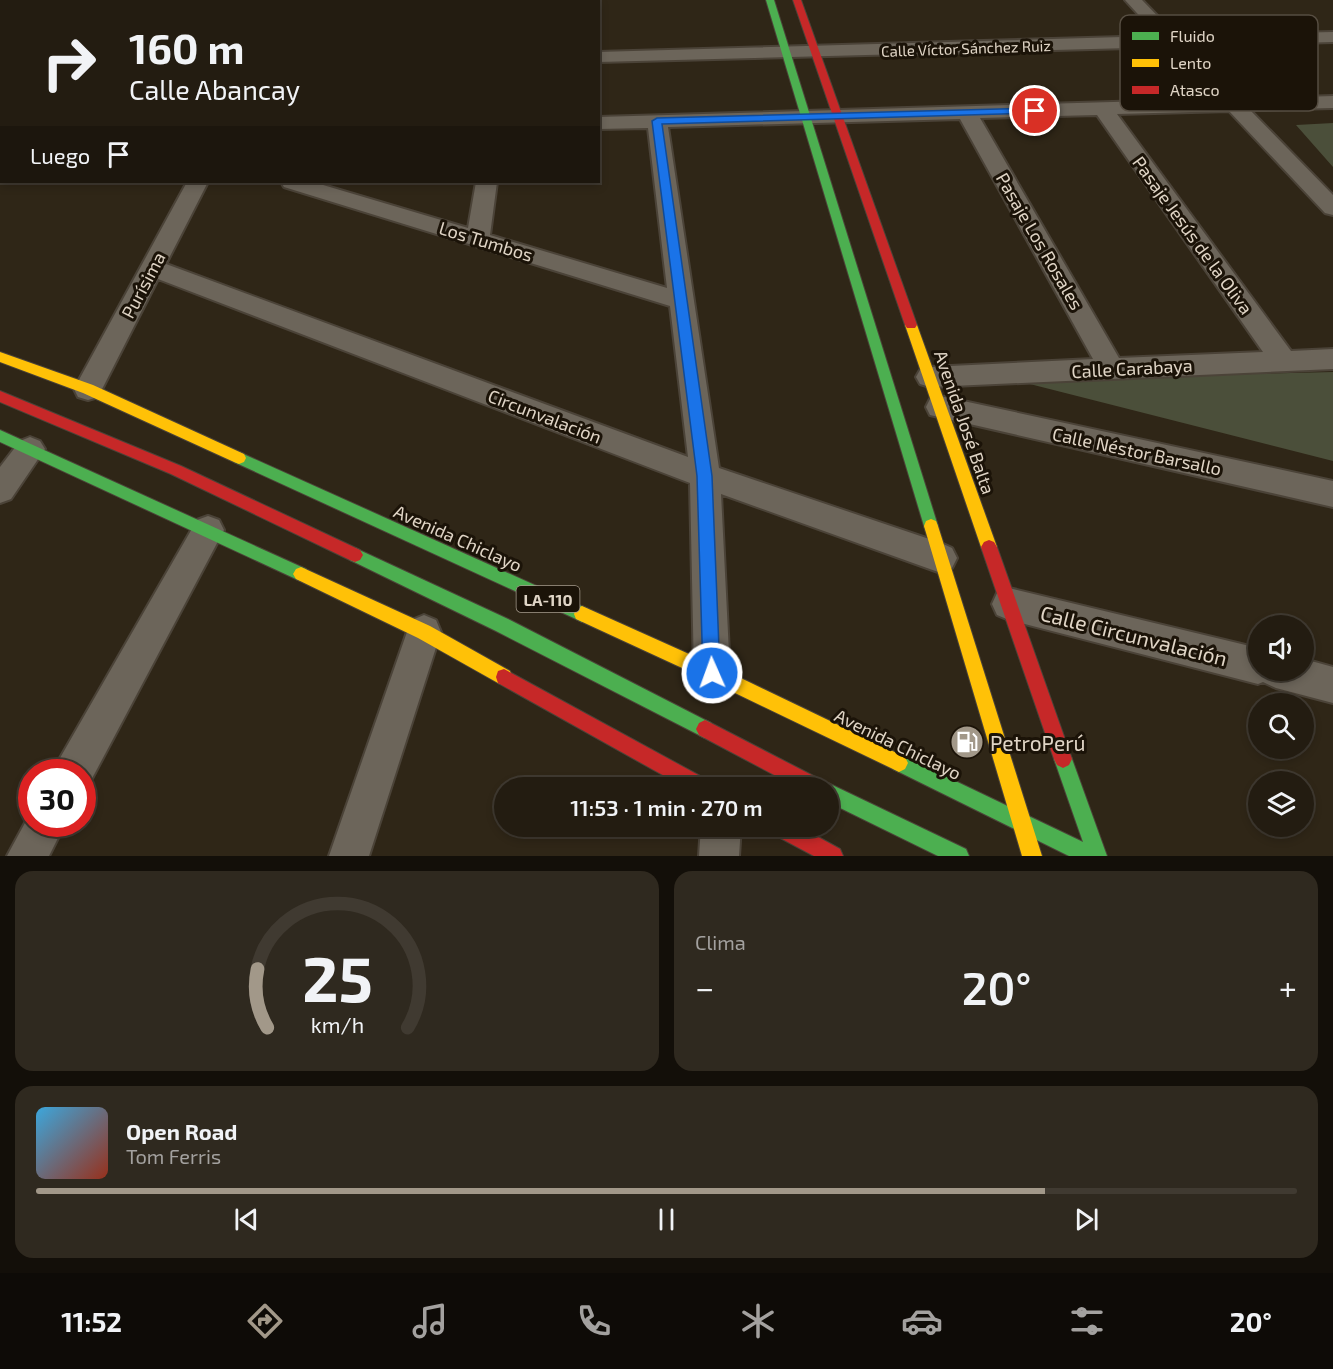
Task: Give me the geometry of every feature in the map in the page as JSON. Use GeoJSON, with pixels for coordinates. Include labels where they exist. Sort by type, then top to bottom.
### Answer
{"type":"FeatureCollection","features":[{"type":"Feature","properties":{"kind":"street"},"geometry":{"type":"LineString","coordinates":[[770,0],[1032,856]]}},
{"type":"Feature","properties":{"kind":"street","name":"Avenida José Balta"},"geometry":{"type":"LineString","coordinates":[[797,0],[1097,856]]}},
{"type":"Feature","properties":{"kind":"street"},"geometry":{"type":"LineString","coordinates":[[1133,0],[1148,15]]}},
{"type":"Feature","properties":{"kind":"street","name":"Calle Víctor Sánchez Ruiz"},"geometry":{"type":"LineString","coordinates":[[1318,37],[1333,37]]}},
{"type":"Feature","properties":{"kind":"street","name":"Calle Víctor Sánchez Ruiz"},"geometry":{"type":"LineString","coordinates":[[600,57],[1120,43]]}},
{"type":"Feature","properties":{"kind":"street"},"geometry":{"type":"LineString","coordinates":[[1318,102],[1333,102]]}},
{"type":"Feature","properties":{"kind":"street"},"geometry":{"type":"LineString","coordinates":[[600,123],[1120,108]]}},
{"type":"Feature","properties":{"kind":"street","name":"Pasaje Jesús de la Oliva"},"geometry":{"type":"LineString","coordinates":[[1103,109],[1284,361]]}},
{"type":"Feature","properties":{"kind":"street"},"geometry":{"type":"LineString","coordinates":[[1240,111],[1333,208]]}},
{"type":"Feature","properties":{"kind":"street","name":"Pasaje Los Rosales"},"geometry":{"type":"LineString","coordinates":[[967,114],[1112,369]]}},
{"type":"Feature","properties":{"kind":"street"},"geometry":{"type":"LineString","coordinates":[[657,121],[705,476],[712,673]]}},
{"type":"Feature","properties":{"kind":"street","name":"Purísima"},"geometry":{"type":"LineString","coordinates":[[88,389],[197,183]]}},
{"type":"Feature","properties":{"kind":"street","name":"Los Tumbos"},"geometry":{"type":"LineString","coordinates":[[295,183],[681,301]]}},
{"type":"Feature","properties":{"kind":"street"},"geometry":{"type":"LineString","coordinates":[[478,239],[487,183]]}},
{"type":"Feature","properties":{"kind":"street","name":"Circunvalación"},"geometry":{"type":"LineString","coordinates":[[153,268],[705,476],[941,558]]}},
{"type":"Feature","properties":{"kind":"street","name":"Avenida Chiclayo"},"geometry":{"type":"LineString","coordinates":[[0,357],[88,389],[712,673],[1090,856]]}},
{"type":"Feature","properties":{"kind":"street","name":"Calle Carabaya"},"geometry":{"type":"LineString","coordinates":[[930,377],[1333,359]]}},
{"type":"Feature","properties":{"kind":"street"},"geometry":{"type":"LineString","coordinates":[[0,396],[176,470],[492,620],[798,777]]}},
{"type":"Feature","properties":{"kind":"street","name":"Calle Néstor Barsallo"},"geometry":{"type":"LineString","coordinates":[[940,407],[1333,494]]}},
{"type":"Feature","properties":{"kind":"street"},"geometry":{"type":"LineString","coordinates":[[0,436],[208,530],[424,632],[685,777]]}},
{"type":"Feature","properties":{"kind":"street"},"geometry":{"type":"LineString","coordinates":[[0,490],[30,449]]}},
{"type":"Feature","properties":{"kind":"street"},"geometry":{"type":"LineString","coordinates":[[81,759],[208,530]]}},
{"type":"Feature","properties":{"kind":"street","name":"Calle Circunvalación"},"geometry":{"type":"LineString","coordinates":[[1009,604],[1248,664]]}},
{"type":"Feature","properties":{"kind":"street"},"geometry":{"type":"LineString","coordinates":[[349,856],[424,632]]}},
{"type":"Feature","properties":{"kind":"street"},"geometry":{"type":"LineString","coordinates":[[1314,680],[1333,685]]}},
{"type":"Feature","properties":{"kind":"street"},"geometry":{"type":"LineString","coordinates":[[839,797],[959,856]]}},
{"type":"Feature","properties":{"kind":"street"},"geometry":{"type":"LineString","coordinates":[[27,856],[38,837]]}},
{"type":"Feature","properties":{"kind":"street"},"geometry":{"type":"LineString","coordinates":[[719,856],[720,837]]}},
{"type":"Feature","properties":{"kind":"street"},"geometry":{"type":"LineString","coordinates":[[798,837],[833,856]]}},
{"type":"Feature","properties":{"kind":"green space"},"geometry":{"type":"Polygon","coordinates":[[[1333,123],[1333,167],[1296,125],[1333,123]]]}},
{"type":"Feature","properties":{"kind":"green space"},"geometry":{"type":"Polygon","coordinates":[[[1333,372],[1333,461],[1014,380],[1333,372]]]}},
{"type":"Feature","properties":{"kind":"traffic: fast"},"geometry":{"type":"LineString","coordinates":[[770,0],[931,526]]}},
{"type":"Feature","properties":{"kind":"traffic: fast"},"geometry":{"type":"LineString","coordinates":[[0,436],[301,574]]}},
{"type":"Feature","properties":{"kind":"traffic: fast"},"geometry":{"type":"LineString","coordinates":[[239,458],[582,614]]}},
{"type":"Feature","properties":{"kind":"traffic: fast"},"geometry":{"type":"LineString","coordinates":[[355,555],[502,625],[705,729]]}},
{"type":"Feature","properties":{"kind":"traffic: fast"},"geometry":{"type":"LineString","coordinates":[[1063,759],[1097,856]]}},
{"type":"Feature","properties":{"kind":"traffic: fast"},"geometry":{"type":"LineString","coordinates":[[899,763],[1090,856]]}},
{"type":"Feature","properties":{"kind":"traffic: fast"},"geometry":{"type":"LineString","coordinates":[[839,797],[959,856]]}},
{"type":"Feature","properties":{"kind":"traffic: slow"},"geometry":{"type":"LineString","coordinates":[[911,325],[989,547]]}},
{"type":"Feature","properties":{"kind":"traffic: slow"},"geometry":{"type":"LineString","coordinates":[[0,357],[88,389],[239,458]]}},
{"type":"Feature","properties":{"kind":"traffic: slow"},"geometry":{"type":"LineString","coordinates":[[931,526],[1032,856]]}},
{"type":"Feature","properties":{"kind":"traffic: slow"},"geometry":{"type":"LineString","coordinates":[[301,574],[424,632],[504,677]]}},
{"type":"Feature","properties":{"kind":"traffic: slow"},"geometry":{"type":"LineString","coordinates":[[582,614],[712,673],[899,763]]}},
{"type":"Feature","properties":{"kind":"traffic: jam"},"geometry":{"type":"LineString","coordinates":[[797,0],[911,325]]}},
{"type":"Feature","properties":{"kind":"traffic: jam"},"geometry":{"type":"LineString","coordinates":[[0,396],[176,470],[355,555]]}},
{"type":"Feature","properties":{"kind":"traffic: jam"},"geometry":{"type":"LineString","coordinates":[[989,547],[1063,759]]}},
{"type":"Feature","properties":{"kind":"traffic: jam"},"geometry":{"type":"LineString","coordinates":[[504,677],[685,777]]}},
{"type":"Feature","properties":{"kind":"traffic: jam"},"geometry":{"type":"LineString","coordinates":[[705,729],[798,777]]}},
{"type":"Feature","properties":{"kind":"traffic: jam"},"geometry":{"type":"LineString","coordinates":[[798,837],[833,856]]}},
{"type":"Feature","properties":{"kind":"place","name":"PetroPerú"},"geometry":{"type":"Point","coordinates":[967,742]}},
{"type":"Feature","properties":{"kind":"route"},"geometry":{"type":"LineString","coordinates":[[712,673],[705,476],[657,121],[806,116],[840,118],[1035,111]]}}]}
